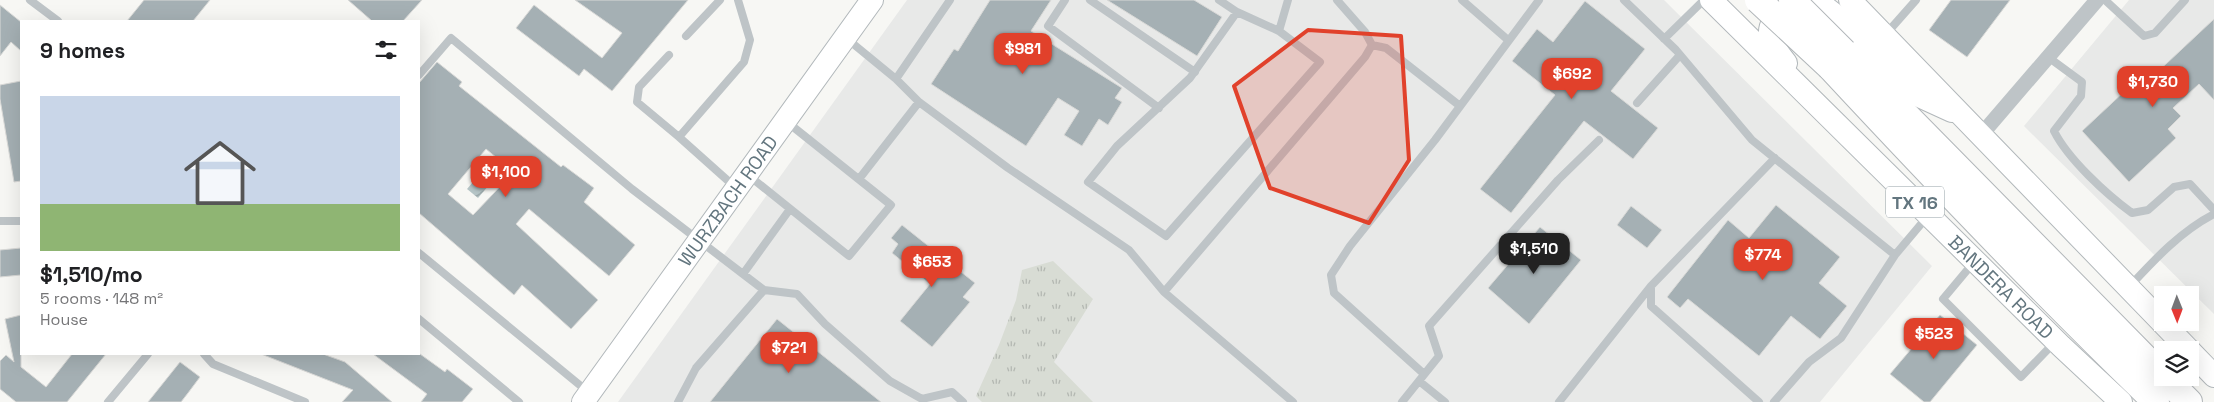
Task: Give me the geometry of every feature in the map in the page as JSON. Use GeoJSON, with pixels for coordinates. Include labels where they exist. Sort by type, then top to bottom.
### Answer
{"type":"FeatureCollection","features":[{"type":"Feature","properties":{"kind":"highway"},"geometry":{"type":"LineString","coordinates":[[1758,0],[1837,60],[2154,366]]}},
{"type":"Feature","properties":{"kind":"highway"},"geometry":{"type":"LineString","coordinates":[[1794,0],[1837,60],[2075,323],[2156,402]]}},
{"type":"Feature","properties":{"kind":"highway"},"geometry":{"type":"LineString","coordinates":[[2174,386],[2189,402]]}},
{"type":"Feature","properties":{"kind":"main road","name":"BANDERA ROAD"},"geometry":{"type":"LineString","coordinates":[[1711,0],[2056,341],[2121,402]]}},
{"type":"Feature","properties":{"kind":"main road"},"geometry":{"type":"LineString","coordinates":[[1794,0],[1771,23],[1770,35],[1772,45],[1830,118]]}},
{"type":"Feature","properties":{"kind":"main road"},"geometry":{"type":"LineString","coordinates":[[1816,0],[1886,62],[1917,94],[1962,116]]}},
{"type":"Feature","properties":{"kind":"main road"},"geometry":{"type":"LineString","coordinates":[[1850,0],[2181,341]]}},
{"type":"Feature","properties":{"kind":"main road","name":"WURZBACH ROAD"},"geometry":{"type":"LineString","coordinates":[[586,398],[845,37],[866,4]]}},
{"type":"Feature","properties":{"kind":"main road"},"geometry":{"type":"LineString","coordinates":[[2199,357],[2211,367]]}},
{"type":"Feature","properties":{"kind":"street"},"geometry":{"type":"LineString","coordinates":[[1981,135],[2097,0]]}},
{"type":"Feature","properties":{"kind":"lane"},"geometry":{"type":"LineString","coordinates":[[30,0],[57,20]]}},
{"type":"Feature","properties":{"kind":"lane"},"geometry":{"type":"LineString","coordinates":[[686,36],[720,0]]}},
{"type":"Feature","properties":{"kind":"lane"},"geometry":{"type":"LineString","coordinates":[[680,137],[744,62],[750,40],[738,0]]}},
{"type":"Feature","properties":{"kind":"lane"},"geometry":{"type":"LineString","coordinates":[[896,79],[950,0]]}},
{"type":"Feature","properties":{"kind":"lane"},"geometry":{"type":"LineString","coordinates":[[1065,0],[1048,26],[1159,108]]}},
{"type":"Feature","properties":{"kind":"lane"},"geometry":{"type":"LineString","coordinates":[[1090,0],[1195,72]]}},
{"type":"Feature","properties":{"kind":"lane"},"geometry":{"type":"LineString","coordinates":[[1219,0],[1237,12],[1279,31],[1320,62],[1166,236],[1088,182],[1117,146],[1195,72],[1237,12]]}},
{"type":"Feature","properties":{"kind":"lane"},"geometry":{"type":"LineString","coordinates":[[1279,31],[1288,0]]}},
{"type":"Feature","properties":{"kind":"lane"},"geometry":{"type":"LineString","coordinates":[[1337,0],[1365,32],[1372,44],[1386,48],[1460,106]]}},
{"type":"Feature","properties":{"kind":"lane"},"geometry":{"type":"LineString","coordinates":[[1462,0],[1508,40]]}},
{"type":"Feature","properties":{"kind":"lane"},"geometry":{"type":"LineString","coordinates":[[1424,374],[1334,293],[1331,275],[1350,246],[1460,106],[1539,0]]}},
{"type":"Feature","properties":{"kind":"lane"},"geometry":{"type":"LineString","coordinates":[[1624,0],[1680,55],[1752,140],[1894,255]]}},
{"type":"Feature","properties":{"kind":"lane"},"geometry":{"type":"LineString","coordinates":[[1664,39],[1704,0]]}},
{"type":"Feature","properties":{"kind":"lane"},"geometry":{"type":"LineString","coordinates":[[1885,35],[1916,0]]}},
{"type":"Feature","properties":{"kind":"lane"},"geometry":{"type":"LineString","coordinates":[[2097,0],[2144,36],[2155,33],[2185,0]]}},
{"type":"Feature","properties":{"kind":"lane"},"geometry":{"type":"LineString","coordinates":[[845,37],[896,79],[919,102],[1008,168],[1129,250],[1164,292],[1293,402]]}},
{"type":"Feature","properties":{"kind":"lane"},"geometry":{"type":"LineString","coordinates":[[420,74],[451,38],[632,189],[764,290],[797,294],[825,324],[890,381],[922,399],[952,392],[962,402]]}},
{"type":"Feature","properties":{"kind":"lane"},"geometry":{"type":"LineString","coordinates":[[1164,292],[1365,57],[1372,44]]}},
{"type":"Feature","properties":{"kind":"lane"},"geometry":{"type":"LineString","coordinates":[[669,55],[639,87],[637,102],[680,137],[742,181],[790,209],[849,256],[891,206],[785,121]]}},
{"type":"Feature","properties":{"kind":"lane"},"geometry":{"type":"LineString","coordinates":[[1636,103],[1680,55]]}},
{"type":"Feature","properties":{"kind":"lane"},"geometry":{"type":"LineString","coordinates":[[2048,57],[2082,82],[2081,96],[2054,131],[2060,143],[2111,198],[2132,213],[2148,210],[2174,187],[2190,184],[2214,210]]}},
{"type":"Feature","properties":{"kind":"lane"},"geometry":{"type":"LineString","coordinates":[[859,179],[919,102]]}},
{"type":"Feature","properties":{"kind":"lane"},"geometry":{"type":"LineString","coordinates":[[1402,402],[1439,356],[1429,326],[1558,180],[1599,140]]}},
{"type":"Feature","properties":{"kind":"lane"},"geometry":{"type":"LineString","coordinates":[[1559,402],[1651,286],[1775,158]]}},
{"type":"Feature","properties":{"kind":"lane"},"geometry":{"type":"LineString","coordinates":[[743,274],[790,209]]}},
{"type":"Feature","properties":{"kind":"lane"},"geometry":{"type":"LineString","coordinates":[[2128,288],[2155,259],[2196,223],[2214,214]]}},
{"type":"Feature","properties":{"kind":"lane"},"geometry":{"type":"LineString","coordinates":[[1774,402],[1809,362],[1841,338],[1894,255],[1929,215]]}},
{"type":"Feature","properties":{"kind":"lane"},"geometry":{"type":"LineString","coordinates":[[0,221],[20,221]]}},
{"type":"Feature","properties":{"kind":"lane"},"geometry":{"type":"LineString","coordinates":[[420,254],[586,398]]}},
{"type":"Feature","properties":{"kind":"lane"},"geometry":{"type":"LineString","coordinates":[[1975,261],[1943,299],[1949,306],[2022,377],[2056,341]]}},
{"type":"Feature","properties":{"kind":"lane"},"geometry":{"type":"LineString","coordinates":[[1651,286],[1651,306],[1758,402]]}},
{"type":"Feature","properties":{"kind":"lane"},"geometry":{"type":"LineString","coordinates":[[678,402],[696,368],[764,290]]}},
{"type":"Feature","properties":{"kind":"lane"},"geometry":{"type":"LineString","coordinates":[[420,319],[519,402]]}},
{"type":"Feature","properties":{"kind":"lane"},"geometry":{"type":"LineString","coordinates":[[108,402],[147,355]]}},
{"type":"Feature","properties":{"kind":"lane"},"geometry":{"type":"LineString","coordinates":[[205,355],[213,364],[305,402]]}},
{"type":"Feature","properties":{"kind":"lane"},"geometry":{"type":"LineString","coordinates":[[1419,381],[1445,402]]}},
{"type":"Feature","properties":{"kind":"highlighted area"},"geometry":{"type":"Polygon","coordinates":[[[1308,30],[1401,36],[1409,160],[1369,223],[1270,188],[1234,86],[1308,30]]]}},
{"type":"Feature","properties":{"kind":"shaded area"},"geometry":{"type":"Polygon","coordinates":[[[907,0],[1664,0],[1932,266],[1820,402],[618,402],[907,0]]]}},
{"type":"Feature","properties":{"kind":"shaded area"},"geometry":{"type":"Polygon","coordinates":[[[2129,0],[2214,0],[2214,314],[2199,299],[2199,286],[2186,286],[2024,126],[2129,0]]]}},
{"type":"Feature","properties":{"kind":"green space"},"geometry":{"type":"Polygon","coordinates":[[[1053,261],[1093,299],[1054,362],[1093,402],[982,402],[976,396],[999,345],[1016,300],[1022,270],[1053,261]]]}},
{"type":"Feature","properties":{"kind":"water"},"geometry":{"type":"Polygon","coordinates":[[[484,169],[495,178],[478,198],[467,189],[484,169]]]}},
{"type":"Feature","properties":{"kind":"building"},"geometry":{"type":"Polygon","coordinates":[[[144,0],[210,0],[194,20],[128,20],[144,0]]]}},
{"type":"Feature","properties":{"kind":"building"},"geometry":{"type":"Polygon","coordinates":[[[348,0],[422,0],[404,20],[371,20],[348,0]]]}},
{"type":"Feature","properties":{"kind":"building"},"geometry":{"type":"Polygon","coordinates":[[[575,0],[688,0],[612,91],[584,69],[579,76],[516,28],[534,5],[602,58],[622,33],[575,0]]]}},
{"type":"Feature","properties":{"kind":"building"},"geometry":{"type":"Polygon","coordinates":[[[990,0],[1051,0],[1031,31],[1122,88],[1115,98],[1122,102],[1108,125],[1099,119],[1082,146],[1064,135],[1079,111],[1058,98],[1026,146],[931,84],[954,49],[958,51],[990,0]]]}},
{"type":"Feature","properties":{"kind":"building"},"geometry":{"type":"Polygon","coordinates":[[[1107,0],[1194,0],[1222,17],[1197,56],[1107,0]]]}},
{"type":"Feature","properties":{"kind":"building"},"geometry":{"type":"Polygon","coordinates":[[[1951,0],[2010,0],[1967,57],[1929,30],[1951,0]]]}},
{"type":"Feature","properties":{"kind":"building"},"geometry":{"type":"Polygon","coordinates":[[[1585,1],[1645,49],[1611,91],[1658,128],[1633,159],[1584,121],[1511,213],[1480,189],[1555,95],[1512,61],[1537,29],[1553,42],[1585,1]]]}},
{"type":"Feature","properties":{"kind":"building"},"geometry":{"type":"Polygon","coordinates":[[[0,5],[20,21],[20,50],[11,42],[0,56],[0,5]]]}},
{"type":"Feature","properties":{"kind":"building"},"geometry":{"type":"Polygon","coordinates":[[[2214,19],[2214,100],[2199,84],[2173,108],[2181,116],[2168,129],[2176,138],[2129,182],[2082,131],[2128,88],[2134,94],[2214,19]]]}},
{"type":"Feature","properties":{"kind":"building"},"geometry":{"type":"Polygon","coordinates":[[[437,62],[462,82],[459,86],[561,167],[563,165],[594,188],[584,202],[635,245],[609,276],[529,209],[516,224],[598,300],[571,329],[522,285],[514,295],[420,214],[420,82],[437,62]],[[486,149],[448,194],[473,215],[514,172],[486,149]]]}},
{"type":"Feature","properties":{"kind":"building"},"geometry":{"type":"Polygon","coordinates":[[[20,81],[20,181],[14,182],[0,99],[0,85],[20,81]]]}},
{"type":"Feature","properties":{"kind":"building"},"geometry":{"type":"Polygon","coordinates":[[[1776,205],[1840,257],[1819,283],[1847,306],[1820,339],[1791,316],[1759,356],[1688,299],[1680,308],[1667,297],[1728,220],[1749,238],[1776,205]]]}},
{"type":"Feature","properties":{"kind":"building"},"geometry":{"type":"Polygon","coordinates":[[[1631,206],[1662,230],[1647,248],[1617,225],[1631,206]]]}},
{"type":"Feature","properties":{"kind":"building"},"geometry":{"type":"Polygon","coordinates":[[[902,225],[975,283],[963,297],[970,302],[932,347],[900,321],[930,284],[892,253],[898,244],[891,238],[902,225]]]}},
{"type":"Feature","properties":{"kind":"building"},"geometry":{"type":"Polygon","coordinates":[[[1540,227],[1581,260],[1529,324],[1488,288],[1540,227]]]}},
{"type":"Feature","properties":{"kind":"building"},"geometry":{"type":"Polygon","coordinates":[[[20,248],[20,275],[0,277],[0,250],[20,248]]]}},
{"type":"Feature","properties":{"kind":"building"},"geometry":{"type":"Polygon","coordinates":[[[20,315],[21,367],[46,387],[71,355],[105,355],[67,402],[16,402],[0,389],[0,361],[6,355],[14,362],[5,319],[20,315]]]}},
{"type":"Feature","properties":{"kind":"building"},"geometry":{"type":"Polygon","coordinates":[[[1940,315],[1977,345],[1930,402],[1924,402],[1890,374],[1940,315]]]}},
{"type":"Feature","properties":{"kind":"building"},"geometry":{"type":"Polygon","coordinates":[[[777,319],[881,402],[710,402],[777,319]]]}},
{"type":"Feature","properties":{"kind":"building"},"geometry":{"type":"Polygon","coordinates":[[[420,354],[445,372],[447,369],[473,389],[462,402],[421,402],[427,394],[374,355],[420,354]]]}},
{"type":"Feature","properties":{"kind":"building"},"geometry":{"type":"Polygon","coordinates":[[[264,355],[326,355],[345,362],[392,402],[342,402],[353,390],[264,355]]]}},
{"type":"Feature","properties":{"kind":"building"},"geometry":{"type":"Polygon","coordinates":[[[180,362],[200,377],[181,402],[148,402],[180,362]]]}}]}
